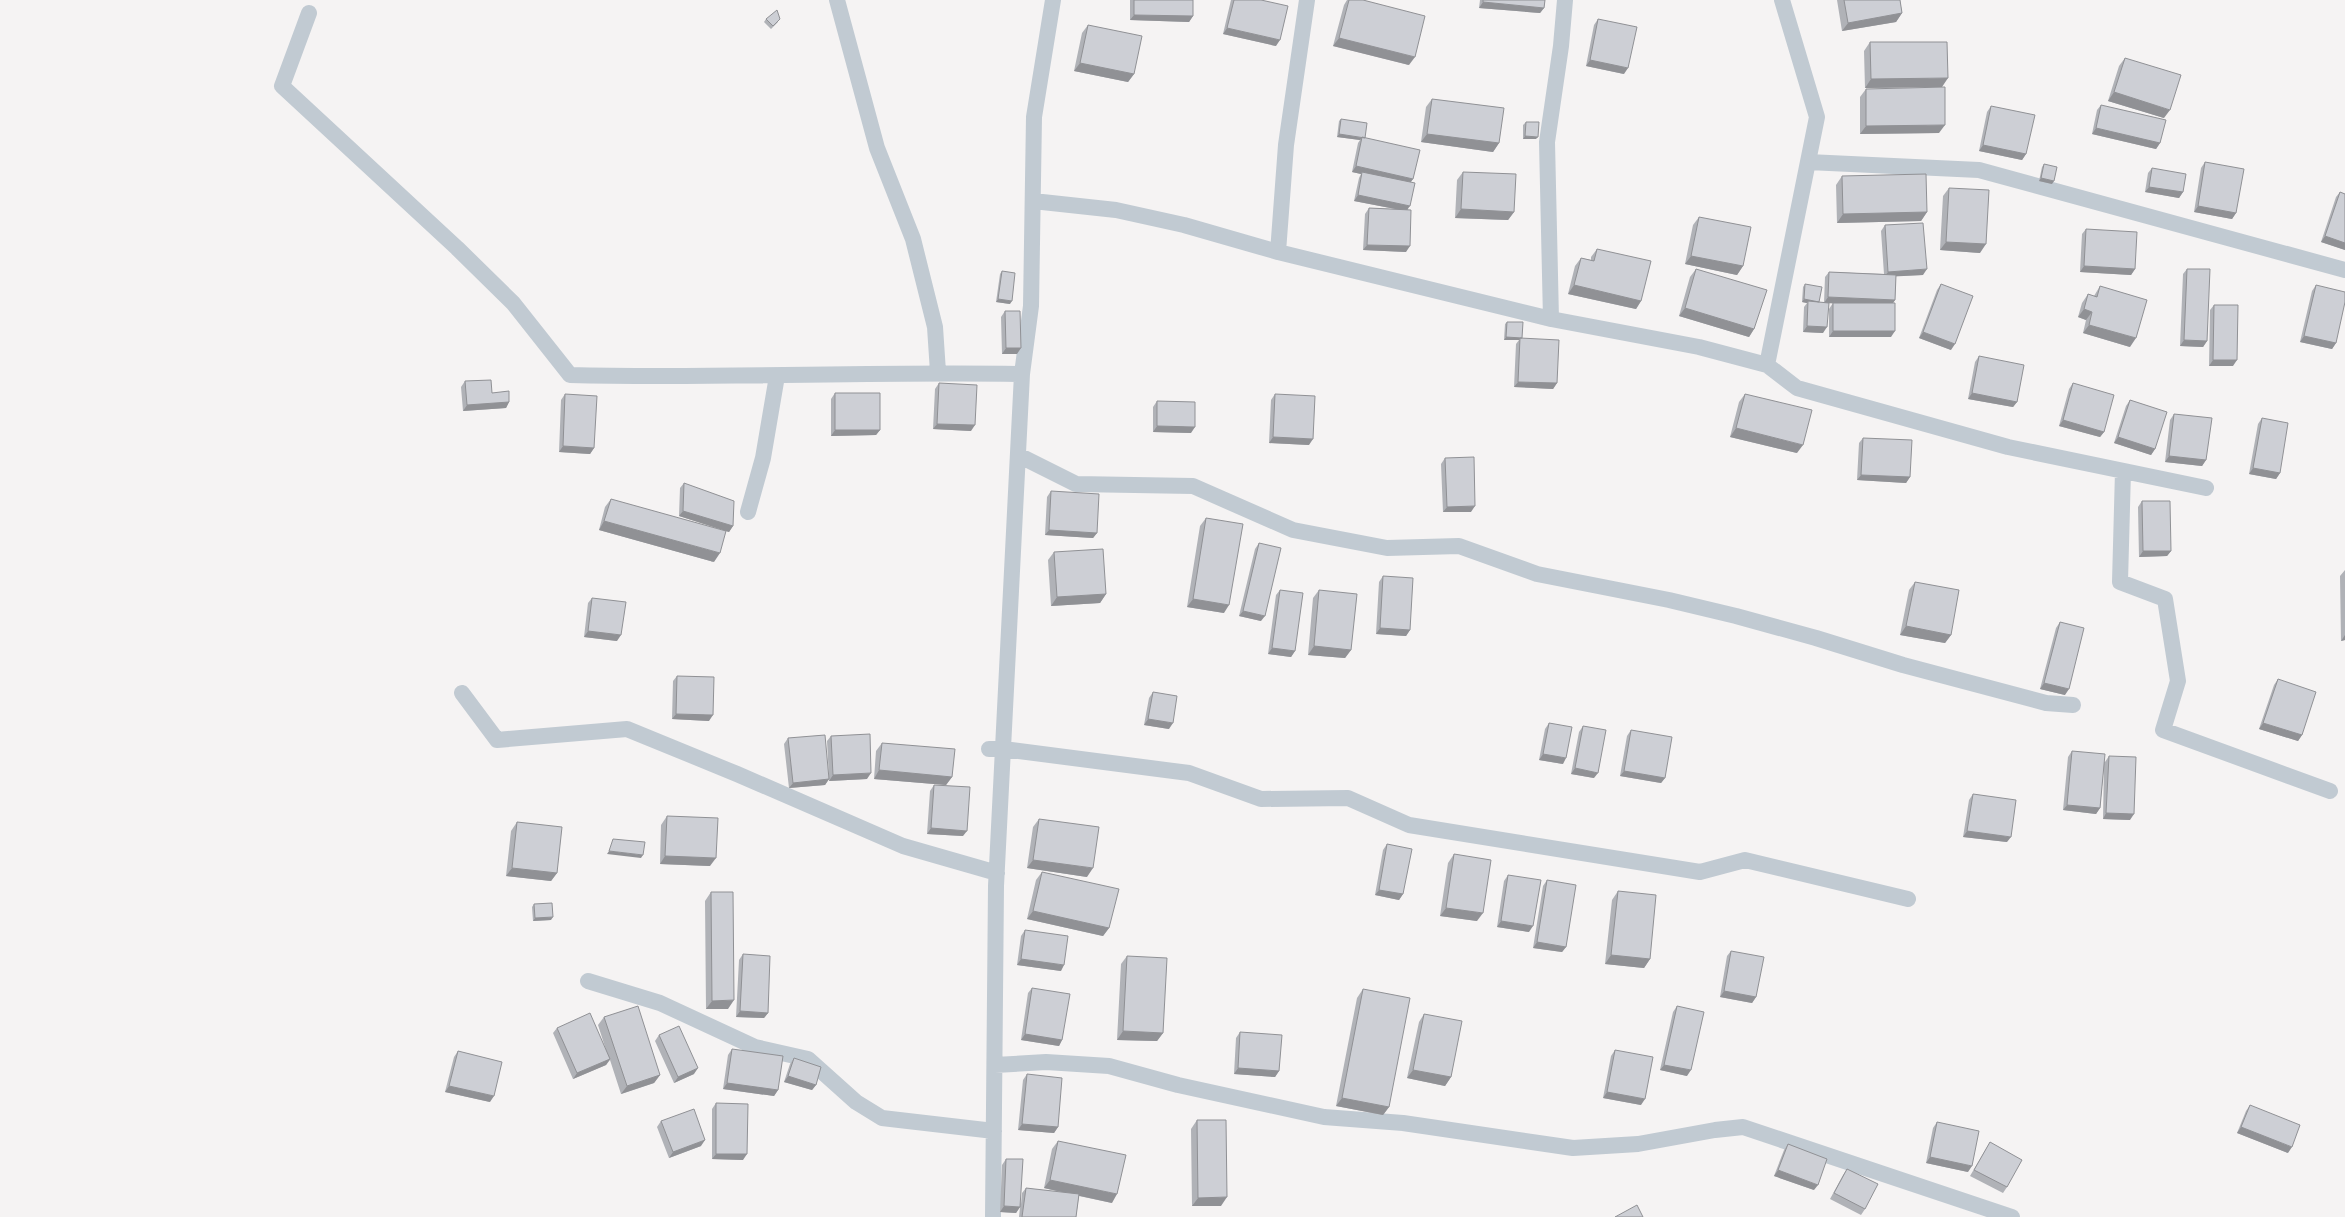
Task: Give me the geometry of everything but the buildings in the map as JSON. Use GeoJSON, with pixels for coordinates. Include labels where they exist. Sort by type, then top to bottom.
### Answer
{"type":"FeatureCollection","features":[{"type":"Feature","properties":{"kind":"street"},"geometry":{"type":"LineString","coordinates":[[837,0],[877,148],[913,239],[935,327],[938,372]]}},
{"type":"Feature","properties":{"kind":"street"},"geometry":{"type":"LineString","coordinates":[[993,1217],[997,873],[996,749],[1018,455],[1022,374],[1031,306],[1034,117],[1053,0]]}},
{"type":"Feature","properties":{"kind":"street"},"geometry":{"type":"LineString","coordinates":[[1278,252],[1286,145],[1306,0]]}},
{"type":"Feature","properties":{"kind":"street"},"geometry":{"type":"LineString","coordinates":[[1550,319],[1547,142],[1565,0]]}},
{"type":"Feature","properties":{"kind":"street"},"geometry":{"type":"LineString","coordinates":[[1768,366],[1818,117],[1782,0]]}},
{"type":"Feature","properties":{"kind":"street"},"geometry":{"type":"LineString","coordinates":[[308,13],[282,86],[464,254],[512,303],[570,375],[674,378],[938,372],[1022,374]]}},
{"type":"Feature","properties":{"kind":"street"},"geometry":{"type":"LineString","coordinates":[[1808,162],[1979,170],[2345,270]]}},
{"type":"Feature","properties":{"kind":"street"},"geometry":{"type":"LineString","coordinates":[[1033,201],[1116,210],[1184,225],[1278,252],[1550,319],[1699,347],[1768,366],[1797,388],[2008,447],[2206,488]]}},
{"type":"Feature","properties":{"kind":"street"},"geometry":{"type":"LineString","coordinates":[[748,512],[763,458],[777,376]]}},
{"type":"Feature","properties":{"kind":"street"},"geometry":{"type":"LineString","coordinates":[[1018,455],[1076,484],[1193,486],[1293,530],[1387,548],[1459,546],[1537,574],[1669,600],[1736,616],[1903,665],[2046,703],[2073,705]]}},
{"type":"Feature","properties":{"kind":"street"},"geometry":{"type":"LineString","coordinates":[[2123,470],[2120,582],[2165,599],[2178,681],[2162,730],[2330,790]]}},
{"type":"Feature","properties":{"kind":"street"},"geometry":{"type":"LineString","coordinates":[[462,693],[497,740],[627,729],[904,846],[997,873]]}},
{"type":"Feature","properties":{"kind":"street"},"geometry":{"type":"LineString","coordinates":[[996,749],[1189,773],[1261,799],[1348,798],[1409,825],[1700,872],[1745,860],[1908,899]]}},
{"type":"Feature","properties":{"kind":"street"},"geometry":{"type":"LineString","coordinates":[[588,981],[660,1003],[755,1047],[808,1059],[856,1102],[882,1118],[994,1131]]}},
{"type":"Feature","properties":{"kind":"street"},"geometry":{"type":"LineString","coordinates":[[995,1065],[1046,1062],[1109,1066],[1178,1085],[1324,1117],[1403,1123],[1573,1148],[1638,1144],[1715,1130],[1743,1127],[2012,1217]]}}]}
